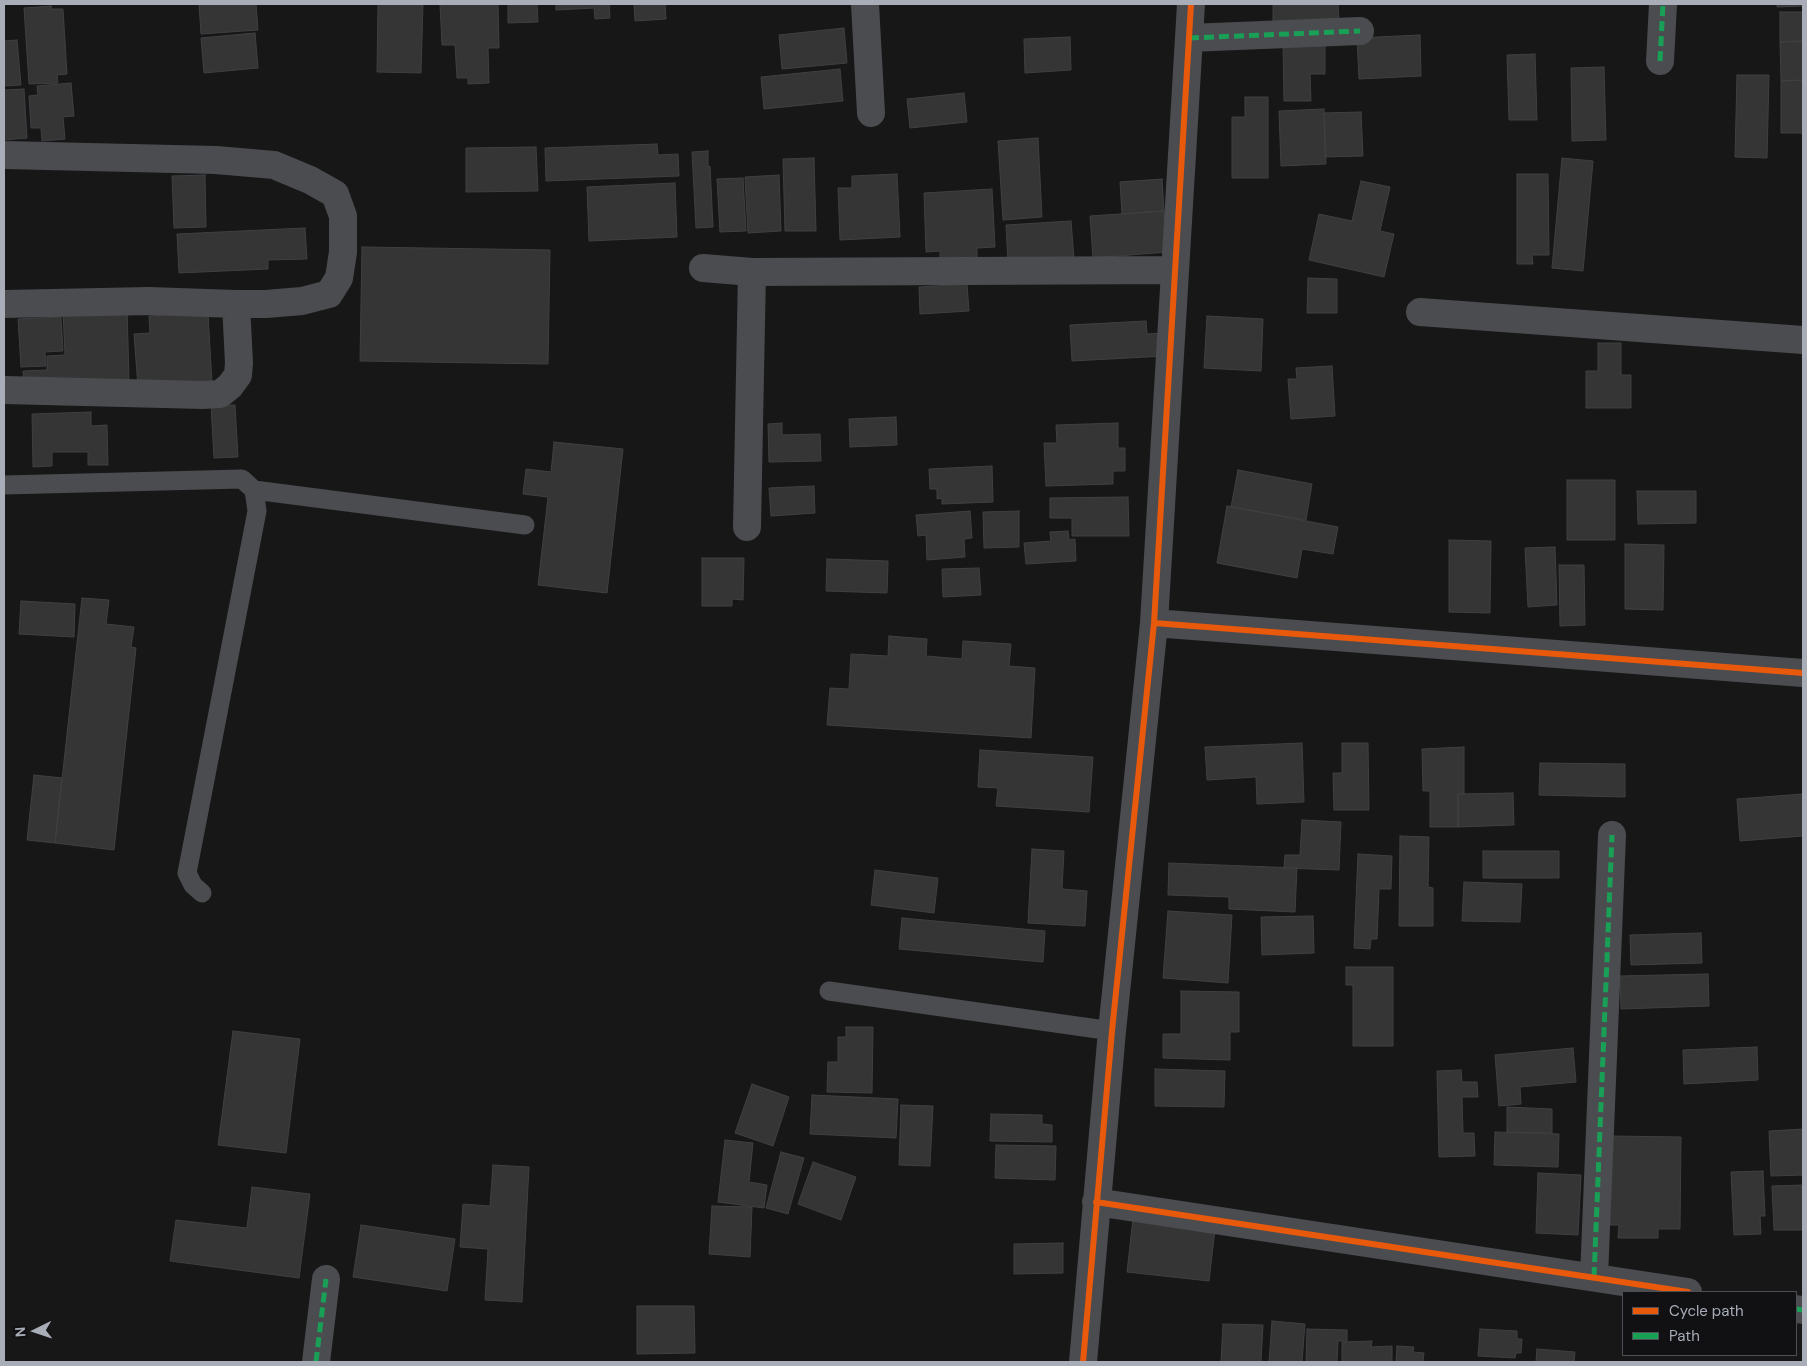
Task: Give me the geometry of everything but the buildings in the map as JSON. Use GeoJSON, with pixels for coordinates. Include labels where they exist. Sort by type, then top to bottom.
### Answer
{"type":"FeatureCollection","features":[{"type":"Feature","properties":{"kind":"street"},"geometry":{"type":"LineString","coordinates":[[864,4],[871,113]]}},
{"type":"Feature","properties":{"kind":"street"},"geometry":{"type":"LineString","coordinates":[[1083,1362],[1112,1031],[1154,623],[1191,4]]}},
{"type":"Feature","properties":{"kind":"street"},"geometry":{"type":"LineString","coordinates":[[1660,61],[1663,4]]}},
{"type":"Feature","properties":{"kind":"street"},"geometry":{"type":"LineString","coordinates":[[1189,38],[1360,31]]}},
{"type":"Feature","properties":{"kind":"street"},"geometry":{"type":"LineString","coordinates":[[4,155],[216,160],[274,165],[310,180],[335,194],[343,216],[344,252],[340,278],[328,294],[302,301],[266,304],[149,301],[4,304]]}},
{"type":"Feature","properties":{"kind":"street"},"geometry":{"type":"LineString","coordinates":[[702,268],[752,272],[1175,270]]}},
{"type":"Feature","properties":{"kind":"street"},"geometry":{"type":"LineString","coordinates":[[747,527],[752,272]]}},
{"type":"Feature","properties":{"kind":"street"},"geometry":{"type":"LineString","coordinates":[[4,390],[220,394],[230,386],[238,375],[236,304]]}},
{"type":"Feature","properties":{"kind":"street"},"geometry":{"type":"LineString","coordinates":[[1420,312],[1803,340]]}},
{"type":"Feature","properties":{"kind":"street"},"geometry":{"type":"LineString","coordinates":[[1154,623],[1803,673]]}},
{"type":"Feature","properties":{"kind":"street"},"geometry":{"type":"LineString","coordinates":[[1594,1278],[1612,835]]}},
{"type":"Feature","properties":{"kind":"street"},"geometry":{"type":"LineString","coordinates":[[1096,1202],[1681,1291]]}},
{"type":"Feature","properties":{"kind":"street"},"geometry":{"type":"LineString","coordinates":[[316,1362],[326,1279]]}},
{"type":"Feature","properties":{"kind":"lane"},"geometry":{"type":"LineString","coordinates":[[4,485],[242,479],[254,490],[525,525]]}},
{"type":"Feature","properties":{"kind":"lane"},"geometry":{"type":"LineString","coordinates":[[202,892],[193,885],[186,873],[257,511],[254,490]]}},
{"type":"Feature","properties":{"kind":"lane"},"geometry":{"type":"LineString","coordinates":[[829,991],[1112,1031]]}},
{"type":"Feature","properties":{"kind":"marked path"},"geometry":{"type":"LineString","coordinates":[[1660,61],[1663,4]]}},
{"type":"Feature","properties":{"kind":"marked path"},"geometry":{"type":"LineString","coordinates":[[1189,38],[1360,31]]}},
{"type":"Feature","properties":{"kind":"marked path"},"geometry":{"type":"LineString","coordinates":[[1594,1277],[1612,835]]}},
{"type":"Feature","properties":{"kind":"marked path"},"geometry":{"type":"LineString","coordinates":[[316,1362],[326,1279]]}},
{"type":"Feature","properties":{"kind":"marked path"},"geometry":{"type":"LineString","coordinates":[[1797,1309],[1803,1310]]}},
{"type":"Feature","properties":{"kind":"cycle path"},"geometry":{"type":"LineString","coordinates":[[1083,1362],[1112,1031],[1154,623],[1191,4]]}},
{"type":"Feature","properties":{"kind":"cycle path"},"geometry":{"type":"LineString","coordinates":[[1154,623],[1803,673]]}},
{"type":"Feature","properties":{"kind":"cycle path"},"geometry":{"type":"LineString","coordinates":[[1096,1202],[1681,1291]]}}]}
